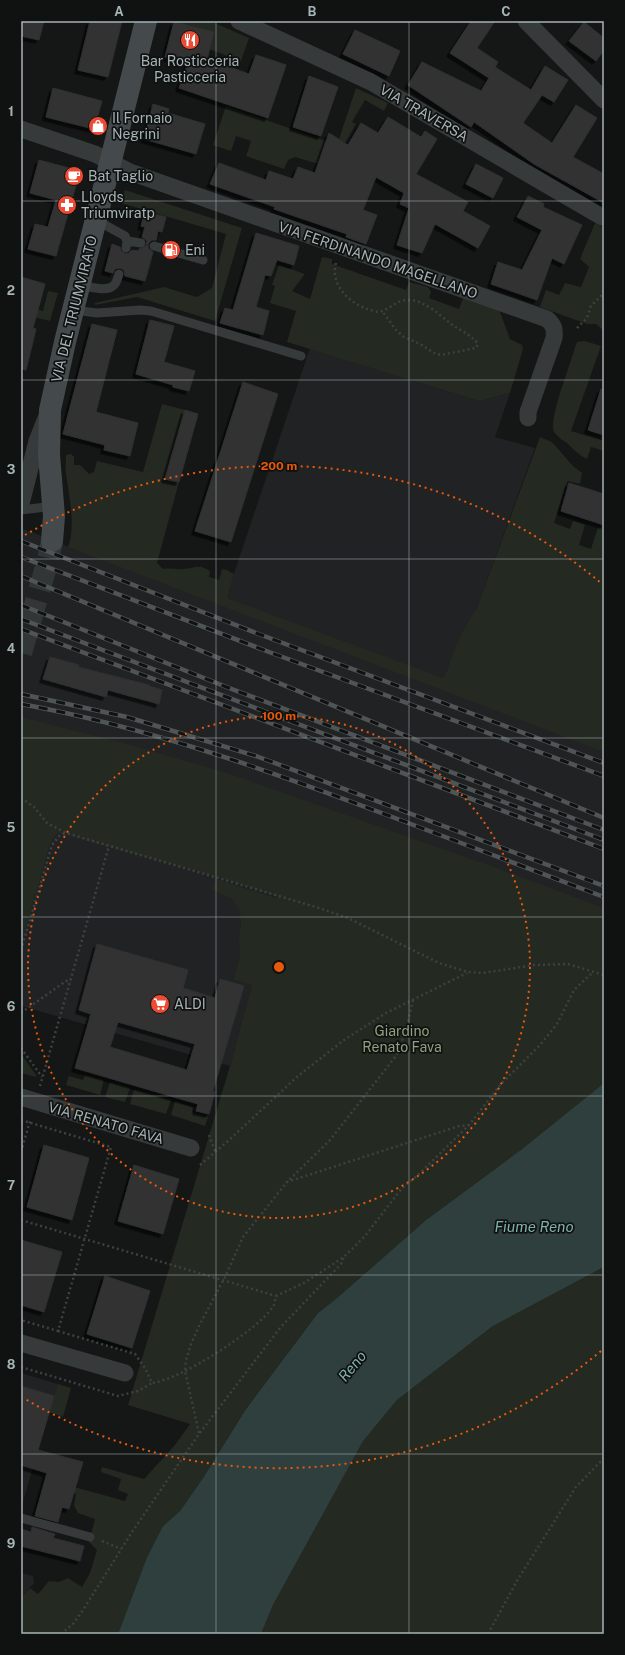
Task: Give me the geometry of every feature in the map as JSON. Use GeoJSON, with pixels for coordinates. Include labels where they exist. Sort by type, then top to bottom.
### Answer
{"type":"FeatureCollection","features":[{"type":"Feature","properties":{"kind":"main road","name":"VIA DEL TRIUMVIRATO"},"geometry":{"type":"LineString","coordinates":[[52,541],[54,506],[49,455],[50,410],[146,21]]}},
{"type":"Feature","properties":{"kind":"street","name":"VIA TRAVERSA"},"geometry":{"type":"LineString","coordinates":[[239,21],[371,82],[602,217]]}},
{"type":"Feature","properties":{"kind":"street"},"geometry":{"type":"LineString","coordinates":[[526,21],[604,100]]}},
{"type":"Feature","properties":{"kind":"street","name":"VIA FERDINANDO MAGELLANO"},"geometry":{"type":"LineString","coordinates":[[21,130],[95,154],[130,172],[547,319],[553,324],[555,330],[554,338],[528,412],[528,418]]}},
{"type":"Feature","properties":{"kind":"street","name":"VIA DEL TRIUMVIRATO"},"geometry":{"type":"LineString","coordinates":[[21,504],[37,441],[50,410]]}},
{"type":"Feature","properties":{"kind":"street","name":"VIA RENATO FAVA"},"geometry":{"type":"LineString","coordinates":[[28,1100],[191,1148]]}},
{"type":"Feature","properties":{"kind":"street"},"geometry":{"type":"LineString","coordinates":[[21,1343],[125,1373]]}},
{"type":"Feature","properties":{"kind":"lane"},"geometry":{"type":"LineString","coordinates":[[96,220],[124,236],[126,245],[141,243]]}},
{"type":"Feature","properties":{"kind":"lane"},"geometry":{"type":"LineString","coordinates":[[154,246],[203,260]]}},
{"type":"Feature","properties":{"kind":"lane"},"geometry":{"type":"LineString","coordinates":[[80,285],[102,289],[112,288],[116,284],[119,274]]}},
{"type":"Feature","properties":{"kind":"lane"},"geometry":{"type":"LineString","coordinates":[[74,310],[97,313],[140,310],[151,311],[302,356]]}},
{"type":"Feature","properties":{"kind":"lane"},"geometry":{"type":"LineString","coordinates":[[21,510],[54,506]]}},
{"type":"Feature","properties":{"kind":"lane"},"geometry":{"type":"LineString","coordinates":[[21,1518],[90,1537]]}},
{"type":"Feature","properties":{"kind":"path"},"geometry":{"type":"LineString","coordinates":[[340,247],[335,269],[340,289],[357,305],[372,311],[382,311],[391,305],[404,301],[410,300],[420,303],[444,317],[452,325],[473,338],[478,344],[476,348],[441,355],[434,353],[420,344],[404,337],[396,330],[382,311]]}},
{"type":"Feature","properties":{"kind":"path"},"geometry":{"type":"LineString","coordinates":[[577,328],[587,318],[591,306],[601,296],[604,289]]}},
{"type":"Feature","properties":{"kind":"path"},"geometry":{"type":"LineString","coordinates":[[21,798],[34,807],[47,823],[66,833],[348,918],[439,963],[468,972],[489,972],[534,964],[568,964],[604,975]]}},
{"type":"Feature","properties":{"kind":"path"},"geometry":{"type":"LineString","coordinates":[[21,950],[52,844],[60,835],[66,833]]}},
{"type":"Feature","properties":{"kind":"path"},"geometry":{"type":"LineString","coordinates":[[21,1152],[30,1122],[28,1100],[42,1077],[71,982],[109,846]]}},
{"type":"Feature","properties":{"kind":"path"},"geometry":{"type":"LineString","coordinates":[[200,1165],[298,1076],[344,1040],[386,1013],[468,972]]}},
{"type":"Feature","properties":{"kind":"path"},"geometry":{"type":"LineString","coordinates":[[21,1220],[276,1296],[304,1283],[344,1257],[365,1236],[402,1188],[418,1175],[469,1125],[500,1084],[540,1045],[557,1024],[574,990],[593,972]]}},
{"type":"Feature","properties":{"kind":"path"},"geometry":{"type":"LineString","coordinates":[[21,1013],[23,1010],[66,981],[71,982]]}},
{"type":"Feature","properties":{"kind":"path"},"geometry":{"type":"LineString","coordinates":[[199,1434],[185,1371],[186,1360],[191,1344],[243,1238],[287,1182],[330,1140],[396,1056],[406,1030],[414,1000]]}},
{"type":"Feature","properties":{"kind":"path"},"geometry":{"type":"LineString","coordinates":[[21,1048],[42,1077]]}},
{"type":"Feature","properties":{"kind":"path"},"geometry":{"type":"LineString","coordinates":[[21,1120],[111,1147],[58,1331]]}},
{"type":"Feature","properties":{"kind":"path"},"geometry":{"type":"LineString","coordinates":[[287,1182],[459,1126],[469,1125]]}},
{"type":"Feature","properties":{"kind":"path"},"geometry":{"type":"LineString","coordinates":[[209,1135],[215,1151]]}},
{"type":"Feature","properties":{"kind":"path"},"geometry":{"type":"LineString","coordinates":[[61,1634],[73,1624],[84,1610],[121,1549],[199,1434],[280,1328],[341,1264],[344,1257]]}},
{"type":"Feature","properties":{"kind":"path"},"geometry":{"type":"LineString","coordinates":[[21,1367],[118,1396],[138,1391],[152,1383],[162,1382],[185,1371],[218,1352],[243,1335],[272,1308],[276,1296]]}},
{"type":"Feature","properties":{"kind":"path"},"geometry":{"type":"LineString","coordinates":[[21,1320],[135,1354],[145,1368],[152,1383]]}},
{"type":"Feature","properties":{"kind":"path"},"geometry":{"type":"LineString","coordinates":[[488,1634],[518,1579],[576,1487],[604,1458]]}},
{"type":"Feature","properties":{"kind":"path"},"geometry":{"type":"LineString","coordinates":[[90,1537],[121,1549]]}},
{"type":"Feature","properties":{"kind":"shaded area"},"geometry":{"type":"Polygon","coordinates":[[[310,348],[479,401],[510,393],[495,437],[535,448],[476,610],[604,737],[604,934],[21,784],[21,528],[82,552],[226,597],[310,348]]]}},
{"type":"Feature","properties":{"kind":"shaded area"},"geometry":{"type":"Polygon","coordinates":[[[45,827],[60,833],[216,877],[277,897],[230,1066],[21,1006],[21,917],[45,827]]]}},
{"type":"Feature","properties":{"kind":"shaded area"},"geometry":{"type":"Polygon","coordinates":[[[21,1373],[58,1384],[21,1508],[21,1373]]]}},
{"type":"Feature","properties":{"kind":"shaded area"},"geometry":{"type":"Polygon","coordinates":[[[21,1573],[33,1576],[34,1583],[21,1597],[21,1573]]]}},
{"type":"Feature","properties":{"kind":"green space"},"geometry":{"type":"Polygon","coordinates":[[[210,21],[249,38],[241,61],[209,49],[174,22],[210,21]]]}},
{"type":"Feature","properties":{"kind":"green space"},"geometry":{"type":"Polygon","coordinates":[[[356,88],[388,103],[384,111],[365,100],[352,122],[356,124],[345,143],[339,139],[356,88]]]}},
{"type":"Feature","properties":{"kind":"green space"},"geometry":{"type":"Polygon","coordinates":[[[226,106],[337,145],[318,164],[295,157],[288,160],[284,169],[246,156],[251,141],[236,136],[231,151],[213,145],[226,106]]]}},
{"type":"Feature","properties":{"kind":"green space"},"geometry":{"type":"Polygon","coordinates":[[[125,190],[242,228],[215,321],[137,297],[95,305],[95,303],[164,287],[197,297],[212,288],[226,234],[121,203],[125,190]]]}},
{"type":"Feature","properties":{"kind":"green space"},"geometry":{"type":"Polygon","coordinates":[[[595,223],[604,228],[604,331],[596,324],[587,324],[540,307],[546,290],[559,295],[565,283],[581,287],[589,267],[580,259],[595,223]]]}},
{"type":"Feature","properties":{"kind":"green space"},"geometry":{"type":"Polygon","coordinates":[[[322,257],[332,259],[332,264],[406,290],[409,282],[428,287],[431,292],[429,298],[459,309],[463,298],[500,312],[510,339],[522,345],[523,349],[510,393],[479,401],[287,342],[296,311],[270,303],[275,286],[272,285],[279,265],[305,274],[292,291],[310,299],[322,257]]]}},
{"type":"Feature","properties":{"kind":"green space"},"geometry":{"type":"Polygon","coordinates":[[[48,291],[58,293],[50,321],[21,314],[21,305],[43,311],[48,291]]]}},
{"type":"Feature","properties":{"kind":"green space"},"geometry":{"type":"Polygon","coordinates":[[[585,341],[601,346],[571,431],[604,441],[604,451],[591,447],[587,459],[557,436],[554,432],[553,425],[557,404],[575,347],[577,342],[585,341]]]}},
{"type":"Feature","properties":{"kind":"green space"},"geometry":{"type":"Polygon","coordinates":[[[162,404],[185,410],[165,478],[179,482],[157,563],[163,569],[202,567],[210,571],[209,577],[219,580],[222,569],[227,570],[234,574],[227,598],[443,678],[460,636],[476,610],[540,437],[552,442],[572,465],[582,473],[580,484],[567,482],[554,523],[570,529],[573,521],[585,525],[579,545],[591,549],[598,527],[604,529],[604,752],[68,547],[72,521],[66,472],[66,455],[71,454],[74,457],[74,465],[80,465],[89,474],[94,472],[97,461],[143,472],[162,404]]]}},
{"type":"Feature","properties":{"kind":"green space","name":"Giardino Renato Fava"},"geometry":{"type":"Polygon","coordinates":[[[21,717],[124,743],[233,775],[494,867],[604,908],[604,1083],[522,1149],[426,1220],[318,1313],[246,1409],[203,1478],[180,1511],[163,1526],[147,1557],[118,1634],[21,1634],[21,1597],[30,1588],[38,1594],[49,1581],[59,1582],[68,1578],[82,1587],[90,1573],[97,1550],[89,1542],[95,1519],[78,1513],[74,1506],[76,1494],[44,1484],[45,1479],[125,1501],[128,1494],[118,1490],[121,1479],[101,1472],[102,1467],[144,1479],[175,1445],[190,1424],[128,1405],[230,1066],[252,985],[234,980],[240,956],[239,938],[241,922],[239,909],[232,899],[212,890],[215,879],[276,898],[277,897],[216,877],[58,833],[50,844],[21,944],[21,717]]]}},
{"type":"Feature","properties":{"kind":"green space"},"geometry":{"type":"Polygon","coordinates":[[[21,1054],[36,1075],[36,1077],[21,1073],[21,1054]]]}},
{"type":"Feature","properties":{"kind":"green space"},"geometry":{"type":"Polygon","coordinates":[[[85,1075],[104,1080],[100,1095],[66,1085],[69,1076],[83,1080],[85,1075]]]}},
{"type":"Feature","properties":{"kind":"green space"},"geometry":{"type":"Polygon","coordinates":[[[110,1082],[130,1088],[125,1102],[105,1097],[110,1082]]]}},
{"type":"Feature","properties":{"kind":"green space"},"geometry":{"type":"Polygon","coordinates":[[[134,1089],[171,1100],[166,1114],[130,1104],[134,1089]]]}},
{"type":"Feature","properties":{"kind":"green space"},"geometry":{"type":"Polygon","coordinates":[[[175,1101],[193,1107],[192,1112],[208,1117],[205,1126],[171,1115],[175,1101]]]}},
{"type":"Feature","properties":{"kind":"green space"},"geometry":{"type":"Polygon","coordinates":[[[604,1267],[604,1634],[261,1634],[273,1605],[363,1440],[397,1400],[493,1326],[604,1267]]]}},
{"type":"Feature","properties":{"kind":"green space"},"geometry":{"type":"Polygon","coordinates":[[[58,1384],[71,1388],[63,1417],[49,1412],[58,1384]]]}},
{"type":"Feature","properties":{"kind":"water","name":"Fiume Reno"},"geometry":{"type":"Polygon","coordinates":[[[604,1083],[604,1267],[493,1326],[397,1400],[363,1441],[273,1605],[261,1634],[118,1634],[147,1557],[163,1526],[180,1511],[203,1478],[246,1409],[318,1313],[426,1220],[522,1149],[604,1083]]]}},
{"type":"Feature","properties":{"kind":"building"},"geometry":{"type":"Polygon","coordinates":[[[21,21],[44,21],[39,40],[21,36],[21,21]]]}},
{"type":"Feature","properties":{"kind":"building"},"geometry":{"type":"Polygon","coordinates":[[[90,21],[122,21],[108,77],[78,70],[90,21]]]}},
{"type":"Feature","properties":{"kind":"building"},"geometry":{"type":"Polygon","coordinates":[[[471,21],[495,21],[477,48],[498,62],[495,67],[531,90],[545,66],[568,80],[554,102],[542,95],[523,123],[552,143],[576,105],[597,118],[573,157],[604,174],[604,203],[534,164],[474,122],[471,127],[408,85],[422,62],[481,91],[489,78],[450,53],[471,21]]]}},
{"type":"Feature","properties":{"kind":"building"},"geometry":{"type":"Polygon","coordinates":[[[174,22],[214,32],[207,59],[249,74],[256,55],[286,65],[268,118],[179,88],[188,63],[165,57],[174,22]]]}},
{"type":"Feature","properties":{"kind":"building"},"geometry":{"type":"Polygon","coordinates":[[[584,22],[604,38],[604,50],[596,61],[569,41],[584,22]]]}},
{"type":"Feature","properties":{"kind":"building"},"geometry":{"type":"Polygon","coordinates":[[[355,30],[400,51],[389,76],[343,54],[355,30]]]}},
{"type":"Feature","properties":{"kind":"building"},"geometry":{"type":"Polygon","coordinates":[[[309,76],[338,87],[321,136],[293,127],[309,76]]]}},
{"type":"Feature","properties":{"kind":"building"},"geometry":{"type":"Polygon","coordinates":[[[53,88],[102,101],[94,129],[46,117],[53,88]]]}},
{"type":"Feature","properties":{"kind":"building"},"geometry":{"type":"Polygon","coordinates":[[[153,104],[169,109],[168,113],[205,124],[196,154],[144,139],[153,104]]]}},
{"type":"Feature","properties":{"kind":"building"},"geometry":{"type":"Polygon","coordinates":[[[388,117],[421,137],[425,131],[437,139],[416,174],[468,202],[463,211],[490,226],[478,248],[435,224],[422,253],[397,245],[409,208],[400,204],[404,193],[376,177],[363,210],[377,215],[366,244],[346,237],[347,234],[274,209],[275,207],[210,184],[219,163],[266,180],[269,171],[293,179],[298,167],[315,173],[329,133],[348,145],[361,123],[378,133],[388,117]]]}},
{"type":"Feature","properties":{"kind":"building"},"geometry":{"type":"Polygon","coordinates":[[[39,160],[80,171],[56,256],[28,249],[35,224],[48,227],[56,200],[30,193],[39,160]]]}},
{"type":"Feature","properties":{"kind":"building"},"geometry":{"type":"Polygon","coordinates":[[[476,164],[503,178],[493,198],[466,184],[476,164]]]}},
{"type":"Feature","properties":{"kind":"building"},"geometry":{"type":"Polygon","coordinates":[[[528,196],[544,204],[543,207],[582,225],[564,264],[552,258],[537,300],[491,284],[498,262],[522,270],[542,230],[517,217],[528,196]]]}},
{"type":"Feature","properties":{"kind":"building"},"geometry":{"type":"Polygon","coordinates":[[[145,212],[166,217],[162,232],[158,231],[156,240],[152,240],[148,244],[148,248],[153,252],[145,281],[125,276],[124,270],[120,268],[115,269],[113,273],[105,271],[112,244],[120,247],[121,251],[126,254],[132,250],[139,251],[139,249],[146,246],[147,241],[142,237],[145,227],[141,226],[145,212]]]}},
{"type":"Feature","properties":{"kind":"building"},"geometry":{"type":"Polygon","coordinates":[[[256,233],[299,246],[294,265],[277,260],[271,276],[265,275],[256,307],[269,311],[263,335],[220,323],[225,308],[233,310],[256,233]]]}},
{"type":"Feature","properties":{"kind":"building"},"geometry":{"type":"Polygon","coordinates":[[[21,277],[45,284],[33,328],[36,329],[26,370],[21,369],[21,277]]]}},
{"type":"Feature","properties":{"kind":"building"},"geometry":{"type":"Polygon","coordinates":[[[150,320],[174,326],[164,362],[195,371],[189,391],[136,374],[150,320]]]}},
{"type":"Feature","properties":{"kind":"building"},"geometry":{"type":"Polygon","coordinates":[[[92,324],[117,330],[96,412],[138,423],[130,456],[104,450],[105,445],[63,434],[92,324]]]}},
{"type":"Feature","properties":{"kind":"building"},"geometry":{"type":"Polygon","coordinates":[[[243,382],[278,394],[231,542],[195,531],[243,382]]]}},
{"type":"Feature","properties":{"kind":"building"},"geometry":{"type":"Polygon","coordinates":[[[601,389],[604,390],[604,435],[588,430],[601,389]]]}},
{"type":"Feature","properties":{"kind":"building"},"geometry":{"type":"Polygon","coordinates":[[[185,410],[198,414],[179,482],[165,479],[185,410]]]}},
{"type":"Feature","properties":{"kind":"building"},"geometry":{"type":"Polygon","coordinates":[[[569,483],[604,494],[604,525],[561,511],[569,483]]]}},
{"type":"Feature","properties":{"kind":"building"},"geometry":{"type":"Polygon","coordinates":[[[50,657],[79,665],[78,667],[149,685],[162,690],[159,704],[108,690],[106,697],[43,679],[50,657]]]}},
{"type":"Feature","properties":{"kind":"building","name":"ALDI"},"geometry":{"type":"Polygon","coordinates":[[[97,944],[188,970],[183,988],[215,998],[220,979],[244,986],[213,1091],[215,1092],[209,1114],[196,1111],[198,1104],[75,1068],[91,1014],[79,1010],[97,944]],[[118,1022],[110,1047],[187,1070],[195,1044],[118,1022]]]}},
{"type":"Feature","properties":{"kind":"building"},"geometry":{"type":"Polygon","coordinates":[[[44,1145],[89,1158],[72,1220],[27,1207],[44,1145]]]}},
{"type":"Feature","properties":{"kind":"building"},"geometry":{"type":"Polygon","coordinates":[[[134,1165],[179,1179],[163,1234],[118,1221],[134,1165]]]}},
{"type":"Feature","properties":{"kind":"building"},"geometry":{"type":"Polygon","coordinates":[[[21,1240],[62,1252],[44,1312],[21,1305],[21,1240]]]}},
{"type":"Feature","properties":{"kind":"building"},"geometry":{"type":"Polygon","coordinates":[[[105,1276],[150,1291],[132,1348],[87,1334],[105,1276]]]}},
{"type":"Feature","properties":{"kind":"building"},"geometry":{"type":"Polygon","coordinates":[[[21,1386],[54,1396],[38,1450],[83,1462],[69,1509],[62,1507],[58,1522],[35,1516],[47,1473],[21,1465],[21,1386]]]}},
{"type":"Feature","properties":{"kind":"building"},"geometry":{"type":"Polygon","coordinates":[[[32,1527],[55,1534],[53,1538],[84,1546],[80,1561],[21,1546],[21,1529],[31,1532],[32,1527]]]}},
{"type":"Feature","properties":{"kind":"tunnel"},"geometry":{"type":"LineString","coordinates":[[21,653],[48,560],[52,541]]}},
{"type":"Feature","properties":{"kind":"railway"},"geometry":{"type":"LineString","coordinates":[[21,541],[256,633],[604,763]]}},
{"type":"Feature","properties":{"kind":"railway"},"geometry":{"type":"LineString","coordinates":[[21,557],[269,652],[604,776]]}},
{"type":"Feature","properties":{"kind":"railway"},"geometry":{"type":"LineString","coordinates":[[21,576],[604,818]]}},
{"type":"Feature","properties":{"kind":"railway"},"geometry":{"type":"LineString","coordinates":[[21,605],[229,688],[604,830]]}},
{"type":"Feature","properties":{"kind":"railway"},"geometry":{"type":"LineString","coordinates":[[21,619],[604,840]]}},
{"type":"Feature","properties":{"kind":"railway"},"geometry":{"type":"LineString","coordinates":[[21,629],[604,849]]}},
{"type":"Feature","properties":{"kind":"railway"},"geometry":{"type":"LineString","coordinates":[[21,694],[127,717],[256,756],[604,886]]}},
{"type":"Feature","properties":{"kind":"railway"},"geometry":{"type":"LineString","coordinates":[[21,704],[161,737],[252,766],[342,798],[604,897]]}},
{"type":"Feature","properties":{"kind":"place","name":"Bar Rosticceria Pasticceria"},"geometry":{"type":"Point","coordinates":[190,40]}},
{"type":"Feature","properties":{"kind":"place","name":"Il Fornaio Negrini"},"geometry":{"type":"Point","coordinates":[98,126]}},
{"type":"Feature","properties":{"kind":"place","name":"Bat Taglio"},"geometry":{"type":"Point","coordinates":[74,176]}},
{"type":"Feature","properties":{"kind":"place","name":"Lloyds Triumviratp"},"geometry":{"type":"Point","coordinates":[67,205]}},
{"type":"Feature","properties":{"kind":"place","name":"Eni"},"geometry":{"type":"Point","coordinates":[171,250]}},
{"type":"Feature","properties":{"kind":"place","name":"ALDI"},"geometry":{"type":"Point","coordinates":[160,1004]}},
{"type":"Feature","properties":{"kind":"water label","name":"Reno"},"geometry":{"type":"Point","coordinates":[352,1366]}}]}
